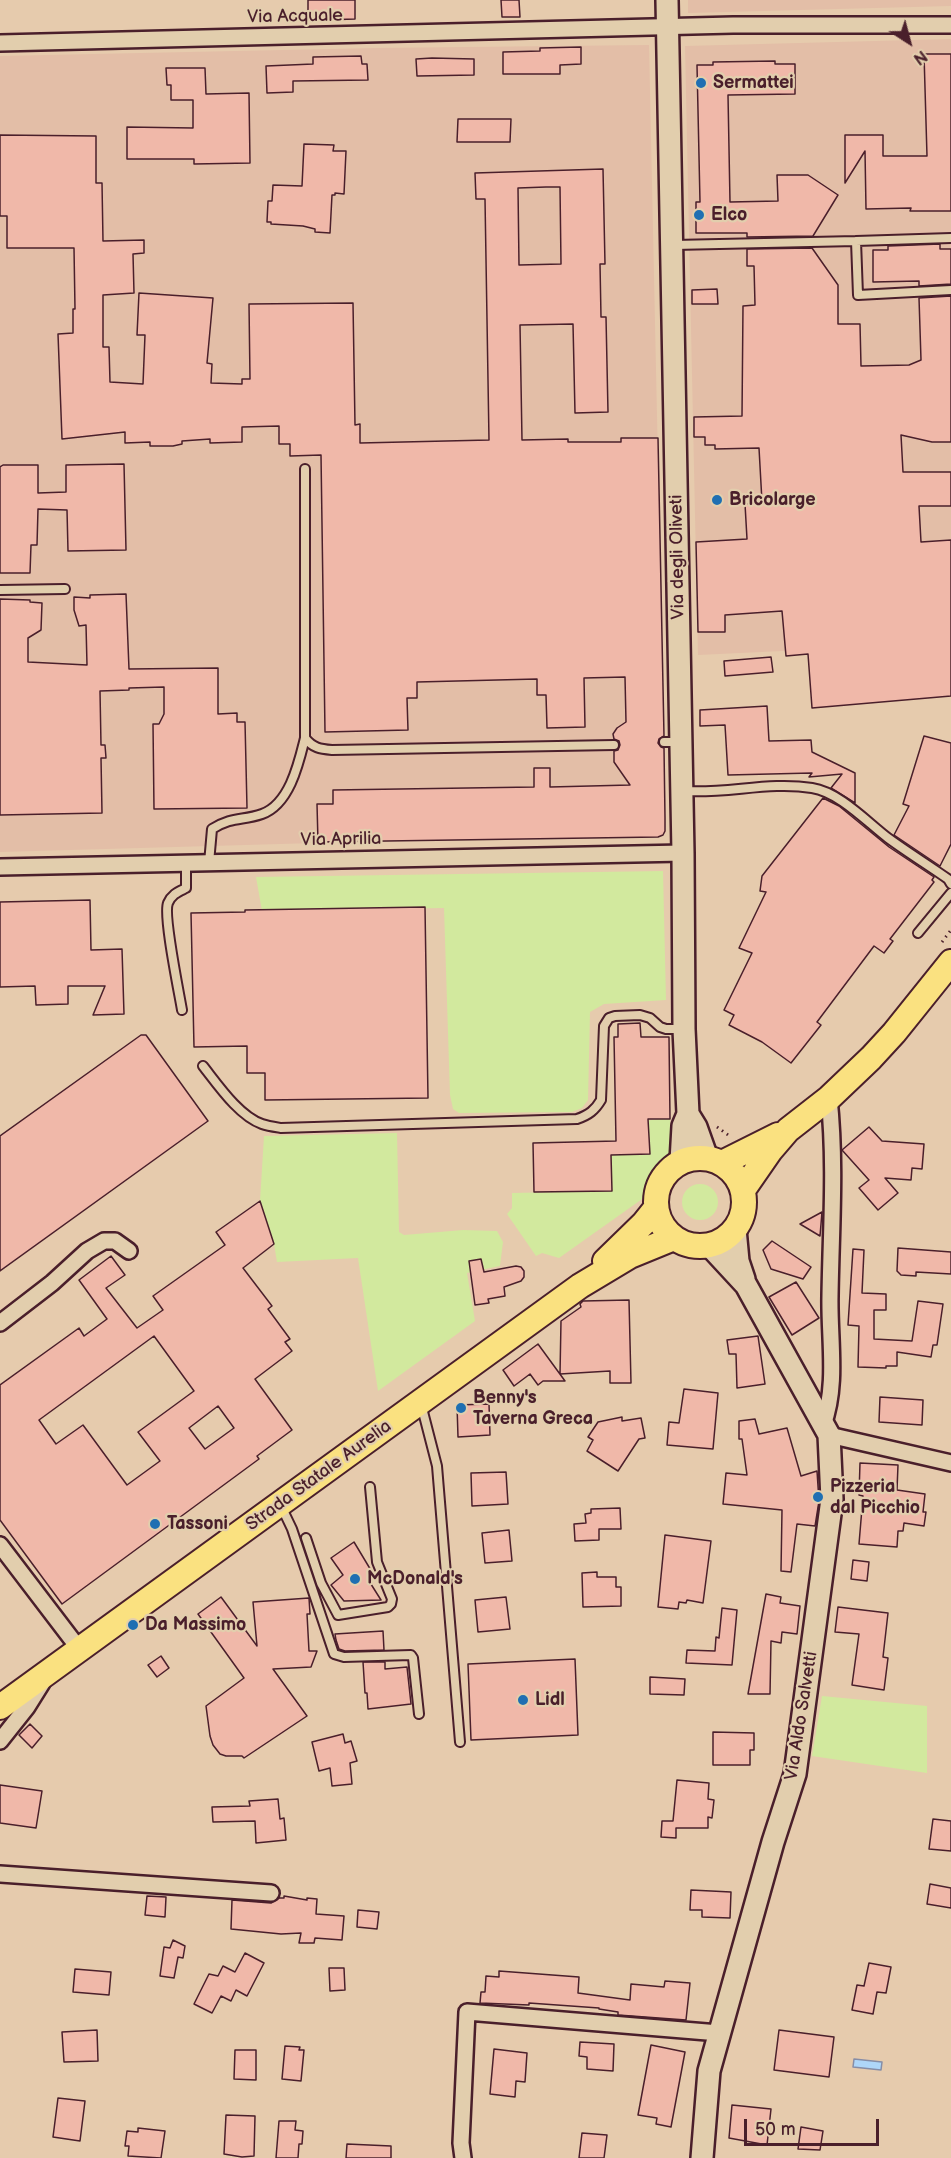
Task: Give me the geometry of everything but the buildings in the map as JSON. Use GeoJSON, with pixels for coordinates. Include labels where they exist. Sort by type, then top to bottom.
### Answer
{"type":"FeatureCollection","features":[{"type":"Feature","properties":{"kind":"main road","name":"Via degli Oliveti"},"geometry":{"type":"LineString","coordinates":[[668,0],[672,245],[673,742],[682,791],[684,1029],[688,1114],[683,1126],[681,1161]]}},
{"type":"Feature","properties":{"kind":"main road"},"geometry":{"type":"LineString","coordinates":[[743,1190],[765,1157],[788,1130],[828,1098],[894,1033],[944,956]]}},
{"type":"Feature","properties":{"kind":"main road","name":"Via degli Oliveti"},"geometry":{"type":"LineString","coordinates":[[688,1114],[715,1160]]}},
{"type":"Feature","properties":{"kind":"main road"},"geometry":{"type":"LineString","coordinates":[[715,1160],[788,1130]]}},
{"type":"Feature","properties":{"kind":"main road"},"geometry":{"type":"LineString","coordinates":[[656,1208],[665,1230],[674,1238],[697,1246],[719,1242],[735,1229],[742,1217],[745,1204],[743,1190],[732,1170],[715,1160],[694,1157],[681,1161]]}},
{"type":"Feature","properties":{"kind":"main road","name":"Strada Statale Aurelia"},"geometry":{"type":"LineString","coordinates":[[580,1286],[644,1223],[656,1208],[656,1194],[661,1181],[669,1169],[681,1161]]}},
{"type":"Feature","properties":{"kind":"main road","name":"Via Aldo Salvetti"},"geometry":{"type":"LineString","coordinates":[[702,2158],[710,2071],[719,2033],[795,1774],[832,1499],[826,1430],[746,1285],[738,1262],[735,1229]]}},
{"type":"Feature","properties":{"kind":"main road","name":"Strada Statale Aurelia"},"geometry":{"type":"LineString","coordinates":[[0,1707],[580,1286],[630,1257],[674,1238]]}},
{"type":"Feature","properties":{"kind":"main road","name":"Via Aldo Salvetti"},"geometry":{"type":"LineString","coordinates":[[709,1245],[746,1285]]}},
{"type":"Feature","properties":{"kind":"street","name":"Via Acquale"},"geometry":{"type":"LineString","coordinates":[[0,44],[745,25],[951,25]]}},
{"type":"Feature","properties":{"kind":"street","name":"Via Aprilia"},"geometry":{"type":"LineString","coordinates":[[0,867],[683,853]]}},
{"type":"Feature","properties":{"kind":"street"},"geometry":{"type":"LineString","coordinates":[[828,1098],[833,1138],[831,1376],[826,1430],[951,1463]]}},
{"type":"Feature","properties":{"kind":"street"},"geometry":{"type":"LineString","coordinates":[[0,1323],[52,1283],[87,1251],[104,1241],[115,1241],[129,1251]]}},
{"type":"Feature","properties":{"kind":"street"},"geometry":{"type":"LineString","coordinates":[[0,1545],[80,1650]]}},
{"type":"Feature","properties":{"kind":"street"},"geometry":{"type":"LineString","coordinates":[[0,1741],[27,1707],[47,1674]]}},
{"type":"Feature","properties":{"kind":"street"},"geometry":{"type":"LineString","coordinates":[[0,1874],[272,1893]]}},
{"type":"Feature","properties":{"kind":"street"},"geometry":{"type":"LineString","coordinates":[[463,2158],[461,2144],[467,2012],[719,2033]]}},
{"type":"Feature","properties":{"kind":"lane"},"geometry":{"type":"LineString","coordinates":[[672,245],[951,238]]}},
{"type":"Feature","properties":{"kind":"lane"},"geometry":{"type":"LineString","coordinates":[[856,241],[858,295],[951,290]]}},
{"type":"Feature","properties":{"kind":"lane"},"geometry":{"type":"LineString","coordinates":[[209,863],[212,828],[226,820],[263,813],[276,804],[290,785],[298,766],[305,738],[305,469]]}},
{"type":"Feature","properties":{"kind":"lane"},"geometry":{"type":"LineString","coordinates":[[0,590],[65,589]]}},
{"type":"Feature","properties":{"kind":"lane"},"geometry":{"type":"LineString","coordinates":[[305,738],[319,749],[332,750],[614,745]]}},
{"type":"Feature","properties":{"kind":"lane"},"geometry":{"type":"LineString","coordinates":[[682,791],[702,792],[775,785],[814,788],[832,794],[889,838],[948,879],[951,884]]}},
{"type":"Feature","properties":{"kind":"lane"},"geometry":{"type":"LineString","coordinates":[[182,1010],[169,936],[167,905],[174,894],[186,888],[186,863]]}},
{"type":"Feature","properties":{"kind":"lane"},"geometry":{"type":"LineString","coordinates":[[918,933],[948,902],[951,893]]}},
{"type":"Feature","properties":{"kind":"lane"},"geometry":{"type":"LineString","coordinates":[[203,1066],[229,1099],[252,1119],[261,1124],[281,1128],[577,1119],[587,1116],[596,1109],[601,1100],[604,1026],[609,1018],[640,1015],[650,1018],[666,1029],[684,1029]]}},
{"type":"Feature","properties":{"kind":"lane"},"geometry":{"type":"LineString","coordinates":[[421,1402],[437,1466],[460,1742]]}},
{"type":"Feature","properties":{"kind":"lane"},"geometry":{"type":"LineString","coordinates":[[306,1538],[321,1583],[338,1614],[391,1605],[392,1599],[377,1562],[370,1487]]}},
{"type":"Feature","properties":{"kind":"lane"},"geometry":{"type":"LineString","coordinates":[[280,1504],[292,1529],[334,1654],[344,1657],[411,1656],[419,1714]]}},
{"type":"Feature","properties":{"kind":"path"},"geometry":{"type":"LineString","coordinates":[[944,956],[951,930]]}},
{"type":"Feature","properties":{"kind":"path"},"geometry":{"type":"LineString","coordinates":[[717,1126],[732,1138]]}},
{"type":"Feature","properties":{"kind":"shaded area"},"geometry":{"type":"Polygon","coordinates":[[[688,0],[951,0],[951,6],[688,13],[688,0]]]}},
{"type":"Feature","properties":{"kind":"shaded area"},"geometry":{"type":"Polygon","coordinates":[[[951,39],[951,643],[698,655],[685,46],[951,39]]]}},
{"type":"Feature","properties":{"kind":"shaded area"},"geometry":{"type":"Polygon","coordinates":[[[649,45],[666,833],[0,852],[0,56],[649,45]]]}},
{"type":"Feature","properties":{"kind":"green space"},"geometry":{"type":"Polygon","coordinates":[[[663,871],[666,1000],[604,1004],[590,1012],[588,1100],[582,1108],[572,1112],[459,1113],[453,1109],[450,1095],[444,908],[262,911],[256,877],[663,871]]]}},
{"type":"Feature","properties":{"kind":"green space"},"geometry":{"type":"Polygon","coordinates":[[[670,1119],[671,1151],[649,1179],[645,1197],[559,1258],[542,1253],[536,1256],[507,1214],[512,1208],[512,1193],[611,1191],[611,1155],[645,1121],[670,1119]]]}},
{"type":"Feature","properties":{"kind":"green space"},"geometry":{"type":"Polygon","coordinates":[[[397,1133],[399,1232],[404,1235],[463,1230],[497,1231],[503,1242],[500,1266],[467,1273],[475,1321],[378,1391],[358,1258],[277,1262],[274,1244],[260,1201],[264,1136],[397,1133]]]}},
{"type":"Feature","properties":{"kind":"green space"},"geometry":{"type":"Polygon","coordinates":[[[700,1184],[713,1189],[718,1202],[713,1215],[700,1220],[687,1215],[682,1202],[687,1189],[700,1184]]]}},
{"type":"Feature","properties":{"kind":"green space"},"geometry":{"type":"Polygon","coordinates":[[[822,1696],[927,1706],[927,1773],[812,1756],[822,1696]]]}},
{"type":"Feature","properties":{"kind":"water"},"geometry":{"type":"Polygon","coordinates":[[[854,2059],[882,2062],[881,2070],[853,2067],[854,2059]]]}},
{"type":"Feature","properties":{"kind":"place","name":"Sermattei"},"geometry":{"type":"Point","coordinates":[701,83]}},
{"type":"Feature","properties":{"kind":"place","name":"Elco"},"geometry":{"type":"Point","coordinates":[699,215]}},
{"type":"Feature","properties":{"kind":"place","name":"Bricolarge"},"geometry":{"type":"Point","coordinates":[717,500]}},
{"type":"Feature","properties":{"kind":"place","name":"Benny's Taverna Greca"},"geometry":{"type":"Point","coordinates":[461,1408]}},
{"type":"Feature","properties":{"kind":"place","name":"Pizzeria dal Picchio"},"geometry":{"type":"Point","coordinates":[818,1497]}},
{"type":"Feature","properties":{"kind":"place","name":"Tassoni"},"geometry":{"type":"Point","coordinates":[155,1524]}},
{"type":"Feature","properties":{"kind":"place","name":"McDonald's"},"geometry":{"type":"Point","coordinates":[355,1579]}},
{"type":"Feature","properties":{"kind":"place","name":"Da Massimo"},"geometry":{"type":"Point","coordinates":[133,1625]}},
{"type":"Feature","properties":{"kind":"place","name":"Lidl"},"geometry":{"type":"Point","coordinates":[523,1700]}}]}
